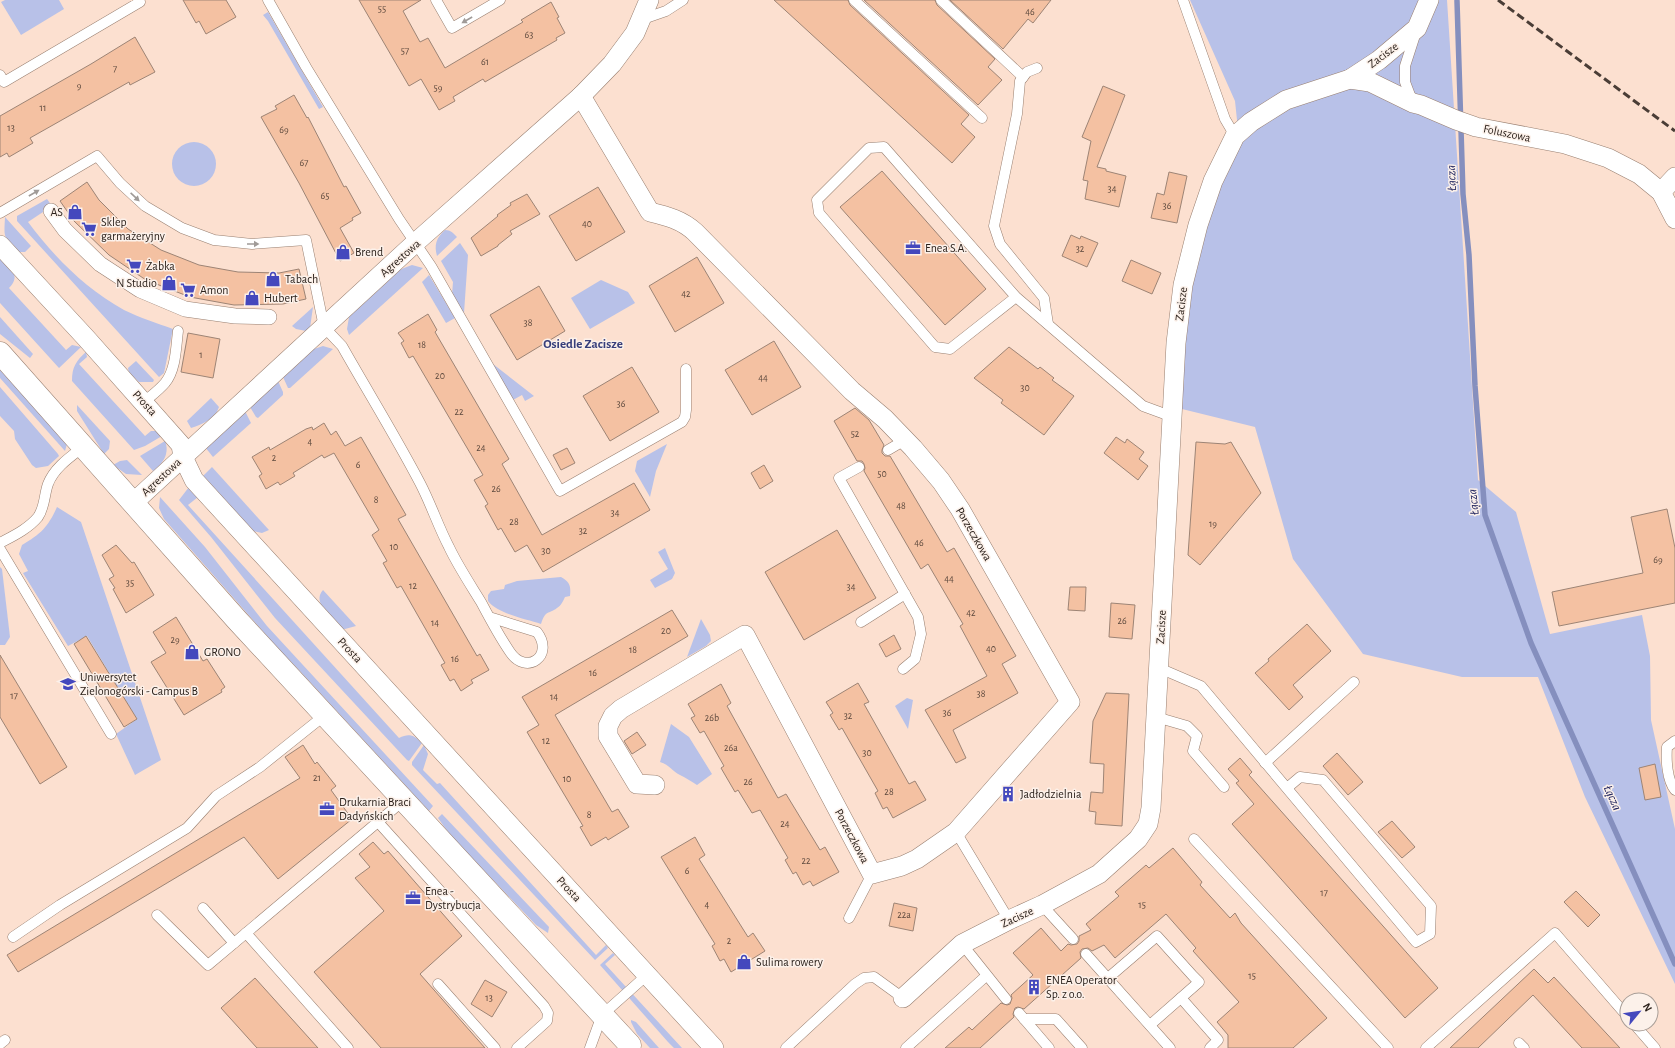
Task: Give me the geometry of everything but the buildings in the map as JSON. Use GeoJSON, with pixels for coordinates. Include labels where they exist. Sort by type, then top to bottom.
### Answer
{"type":"FeatureCollection","features":[{"type":"Feature","properties":{"kind":"street","name":"Agrestowa"},"geometry":{"type":"LineString","coordinates":[[133,503],[415,243],[581,96],[612,64],[635,33],[649,0]]}},
{"type":"Feature","properties":{"kind":"street","name":"Zacisze"},"geometry":{"type":"LineString","coordinates":[[903,998],[962,944],[1042,905],[1099,874],[1138,839],[1148,824],[1151,808],[1176,347],[1182,285],[1198,225],[1213,181],[1235,136],[1251,122],[1286,100],[1350,79],[1378,60],[1417,28],[1429,0]]}},
{"type":"Feature","properties":{"kind":"street","name":"Foluszowa"},"geometry":{"type":"LineString","coordinates":[[1350,79],[1370,82],[1413,103],[1476,127],[1566,144],[1608,158],[1639,174],[1661,192],[1675,218]]}},
{"type":"Feature","properties":{"kind":"street","name":"Porzeczkowa"},"geometry":{"type":"LineString","coordinates":[[581,96],[650,212],[670,216],[686,224],[695,232],[852,391],[885,419],[941,481],[960,509],[1070,702],[956,832],[917,859],[902,866],[872,874],[745,635],[621,709],[613,716],[608,726],[608,736],[611,742],[637,784],[655,785]]}},
{"type":"Feature","properties":{"kind":"street"},"geometry":{"type":"LineString","coordinates":[[1661,192],[1675,177]]}},
{"type":"Feature","properties":{"kind":"street"},"geometry":{"type":"LineString","coordinates":[[51,211],[65,230],[100,264],[140,290],[185,309],[235,316],[270,317]]}},
{"type":"Feature","properties":{"kind":"street","name":"Prosta"},"geometry":{"type":"LineString","coordinates":[[0,245],[144,402],[181,445],[183,457],[194,480],[714,1048]]}},
{"type":"Feature","properties":{"kind":"street"},"geometry":{"type":"LineString","coordinates":[[0,353],[237,620],[630,1045]]}},
{"type":"Feature","properties":{"kind":"lane"},"geometry":{"type":"LineString","coordinates":[[0,75],[4,82],[140,2],[138,0]]}},
{"type":"Feature","properties":{"kind":"lane"},"geometry":{"type":"LineString","coordinates":[[268,0],[318,87],[415,243],[431,266],[560,491],[682,422],[685,417],[686,410],[686,368]]}},
{"type":"Feature","properties":{"kind":"lane"},"geometry":{"type":"LineString","coordinates":[[436,0],[452,28],[500,0]]}},
{"type":"Feature","properties":{"kind":"lane"},"geometry":{"type":"LineString","coordinates":[[640,20],[666,11],[683,0]]}},
{"type":"Feature","properties":{"kind":"lane"},"geometry":{"type":"LineString","coordinates":[[854,0],[982,118]]}},
{"type":"Feature","properties":{"kind":"lane"},"geometry":{"type":"LineString","coordinates":[[941,0],[1023,77]]}},
{"type":"Feature","properties":{"kind":"lane"},"geometry":{"type":"LineString","coordinates":[[1183,0],[1224,119],[1235,136]]}},
{"type":"Feature","properties":{"kind":"lane"},"geometry":{"type":"LineString","coordinates":[[1413,103],[1406,82],[1405,66],[1417,28]]}},
{"type":"Feature","properties":{"kind":"lane"},"geometry":{"type":"LineString","coordinates":[[1037,68],[1027,72],[1020,81],[1017,114],[994,226],[1000,244],[1044,298],[1048,324]]}},
{"type":"Feature","properties":{"kind":"lane"},"geometry":{"type":"LineString","coordinates":[[1016,297],[950,349],[935,347],[819,213],[817,200],[869,148],[884,147],[1016,297],[1143,406],[1173,417]]}},
{"type":"Feature","properties":{"kind":"lane"},"geometry":{"type":"LineString","coordinates":[[0,213],[97,156],[120,183],[145,206],[182,228],[214,240],[252,244],[306,240],[324,327],[342,346],[420,484],[449,547],[489,617],[510,653],[518,661],[529,663],[540,657],[543,652],[544,645],[542,638],[537,632],[489,617]]}},
{"type":"Feature","properties":{"kind":"lane"},"geometry":{"type":"LineString","coordinates":[[144,402],[165,383],[169,376],[172,368],[178,330]]}},
{"type":"Feature","properties":{"kind":"lane"},"geometry":{"type":"LineString","coordinates":[[888,450],[905,440]]}},
{"type":"Feature","properties":{"kind":"lane"},"geometry":{"type":"LineString","coordinates":[[0,543],[30,525],[38,516],[44,503],[48,485],[53,474],[65,461],[84,447]]}},
{"type":"Feature","properties":{"kind":"lane"},"geometry":{"type":"LineString","coordinates":[[859,467],[839,478],[918,617],[921,634],[915,658],[903,670]]}},
{"type":"Feature","properties":{"kind":"lane"},"geometry":{"type":"LineString","coordinates":[[0,549],[111,734]]}},
{"type":"Feature","properties":{"kind":"lane"},"geometry":{"type":"LineString","coordinates":[[861,622],[905,594]]}},
{"type":"Feature","properties":{"kind":"lane"},"geometry":{"type":"LineString","coordinates":[[1159,668],[1201,686],[1416,942],[1430,934],[1431,906],[1323,780],[1300,777],[1287,788]]}},
{"type":"Feature","properties":{"kind":"lane"},"geometry":{"type":"LineString","coordinates":[[1265,763],[1354,682]]}},
{"type":"Feature","properties":{"kind":"lane"},"geometry":{"type":"LineString","coordinates":[[13,937],[60,905],[187,828],[216,796],[260,767],[325,716]]}},
{"type":"Feature","properties":{"kind":"lane"},"geometry":{"type":"LineString","coordinates":[[1156,717],[1187,726],[1197,736],[1193,751],[1224,787]]}},
{"type":"Feature","properties":{"kind":"lane"},"geometry":{"type":"LineString","coordinates":[[1675,741],[1667,747],[1666,758],[1672,786],[1675,790]]}},
{"type":"Feature","properties":{"kind":"lane"},"geometry":{"type":"LineString","coordinates":[[157,915],[208,965],[404,800]]}},
{"type":"Feature","properties":{"kind":"lane"},"geometry":{"type":"LineString","coordinates":[[378,822],[544,1006],[548,1013],[547,1021],[517,1048]]}},
{"type":"Feature","properties":{"kind":"lane"},"geometry":{"type":"LineString","coordinates":[[956,832],[1009,920]]}},
{"type":"Feature","properties":{"kind":"lane"},"geometry":{"type":"LineString","coordinates":[[1194,839],[1388,1048]]}},
{"type":"Feature","properties":{"kind":"lane"},"geometry":{"type":"LineString","coordinates":[[849,918],[872,874]]}},
{"type":"Feature","properties":{"kind":"lane"},"geometry":{"type":"LineString","coordinates":[[1042,905],[1073,939]]}},
{"type":"Feature","properties":{"kind":"lane"},"geometry":{"type":"LineString","coordinates":[[203,908],[234,943]]}},
{"type":"Feature","properties":{"kind":"lane"},"geometry":{"type":"LineString","coordinates":[[246,933],[348,1048]]}},
{"type":"Feature","properties":{"kind":"lane"},"geometry":{"type":"LineString","coordinates":[[1426,1048],[1555,933],[1619,1007]]}},
{"type":"Feature","properties":{"kind":"lane"},"geometry":{"type":"LineString","coordinates":[[1108,978],[1157,936],[1199,982],[1150,1025]]}},
{"type":"Feature","properties":{"kind":"lane"},"geometry":{"type":"LineString","coordinates":[[962,944],[986,976],[1006,999]]}},
{"type":"Feature","properties":{"kind":"lane"},"geometry":{"type":"LineString","coordinates":[[1086,954],[1170,1048]]}},
{"type":"Feature","properties":{"kind":"lane"},"geometry":{"type":"LineString","coordinates":[[590,1048],[602,1015],[647,975]]}},
{"type":"Feature","properties":{"kind":"lane"},"geometry":{"type":"LineString","coordinates":[[906,1048],[986,976]]}},
{"type":"Feature","properties":{"kind":"lane"},"geometry":{"type":"LineString","coordinates":[[786,1048],[855,984],[864,978],[874,977],[903,998]]}},
{"type":"Feature","properties":{"kind":"lane"},"geometry":{"type":"LineString","coordinates":[[438,984],[495,1048]]}},
{"type":"Feature","properties":{"kind":"lane"},"geometry":{"type":"LineString","coordinates":[[1181,998],[1218,1040],[1210,1048]]}},
{"type":"Feature","properties":{"kind":"lane"},"geometry":{"type":"LineString","coordinates":[[1049,1048],[1021,1016],[1056,1018],[1082,1048]]}},
{"type":"Feature","properties":{"kind":"lane"},"geometry":{"type":"LineString","coordinates":[[1641,1032],[1655,1048]]}},
{"type":"Feature","properties":{"kind":"shaded area"},"geometry":{"type":"Polygon","coordinates":[[[5,0],[59,0],[64,9],[21,35],[1,2],[5,0]]]}},
{"type":"Feature","properties":{"kind":"shaded area"},"geometry":{"type":"Polygon","coordinates":[[[1190,0],[1447,0],[1478,480],[1516,512],[1550,634],[1642,615],[1650,656],[1651,720],[1675,829],[1675,984],[1585,797],[1538,677],[1462,677],[1363,654],[1293,559],[1255,427],[1182,409],[1184,325],[1194,261],[1214,194],[1239,139],[1235,101],[1190,0]]]}},
{"type":"Feature","properties":{"kind":"shaded area"},"geometry":{"type":"Polygon","coordinates":[[[268,12],[323,107],[319,109],[268,21],[263,15],[268,12]]]}},
{"type":"Feature","properties":{"kind":"shaded area"},"geometry":{"type":"Polygon","coordinates":[[[194,142],[206,146],[212,152],[216,164],[212,176],[206,182],[194,186],[182,182],[176,176],[172,164],[176,152],[182,146],[194,142]]]}},
{"type":"Feature","properties":{"kind":"shaded area"},"geometry":{"type":"Polygon","coordinates":[[[47,199],[52,206],[28,222],[60,260],[84,282],[110,302],[130,313],[173,329],[164,373],[159,377],[17,221],[17,216],[47,199]]]}},
{"type":"Feature","properties":{"kind":"shaded area"},"geometry":{"type":"Polygon","coordinates":[[[5,217],[31,246],[25,252],[18,252],[7,239],[5,233],[5,217]]]}},
{"type":"Feature","properties":{"kind":"shaded area"},"geometry":{"type":"Polygon","coordinates":[[[445,230],[450,231],[457,237],[437,256],[436,242],[445,230]]]}},
{"type":"Feature","properties":{"kind":"shaded area"},"geometry":{"type":"Polygon","coordinates":[[[460,243],[468,255],[464,313],[452,295],[453,282],[441,261],[460,243]]]}},
{"type":"Feature","properties":{"kind":"shaded area"},"geometry":{"type":"Polygon","coordinates":[[[0,258],[11,268],[15,275],[13,283],[9,288],[66,350],[72,345],[81,347],[59,368],[0,303],[0,258]]]}},
{"type":"Feature","properties":{"kind":"shaded area"},"geometry":{"type":"Polygon","coordinates":[[[412,265],[423,268],[349,335],[347,329],[349,317],[400,270],[412,265]]]}},
{"type":"Feature","properties":{"kind":"shaded area"},"geometry":{"type":"Polygon","coordinates":[[[429,275],[455,318],[446,323],[422,282],[429,275]]]}},
{"type":"Feature","properties":{"kind":"shaded area"},"geometry":{"type":"Polygon","coordinates":[[[601,280],[628,292],[635,303],[590,329],[571,298],[601,280]]]}},
{"type":"Feature","properties":{"kind":"shaded area"},"geometry":{"type":"Polygon","coordinates":[[[313,307],[310,328],[306,331],[296,329],[292,326],[313,307]]]}},
{"type":"Feature","properties":{"kind":"shaded area"},"geometry":{"type":"Polygon","coordinates":[[[0,317],[33,354],[30,358],[0,334],[0,317]]]}},
{"type":"Feature","properties":{"kind":"shaded area"},"geometry":{"type":"Polygon","coordinates":[[[323,346],[333,349],[290,388],[288,388],[283,377],[314,349],[323,346]]]}},
{"type":"Feature","properties":{"kind":"shaded area"},"geometry":{"type":"Polygon","coordinates":[[[86,352],[87,357],[79,364],[145,436],[151,431],[156,431],[162,436],[145,446],[134,450],[72,381],[75,365],[86,352]]]}},
{"type":"Feature","properties":{"kind":"shaded area"},"geometry":{"type":"Polygon","coordinates":[[[136,361],[154,380],[153,382],[139,382],[129,373],[128,368],[136,361]]]}},
{"type":"Feature","properties":{"kind":"shaded area"},"geometry":{"type":"Polygon","coordinates":[[[493,364],[534,396],[525,401],[522,395],[513,400],[493,364]]]}},
{"type":"Feature","properties":{"kind":"shaded area"},"geometry":{"type":"Polygon","coordinates":[[[0,369],[67,444],[65,451],[0,378],[0,369]]]}},
{"type":"Feature","properties":{"kind":"shaded area"},"geometry":{"type":"Polygon","coordinates":[[[278,381],[283,395],[258,418],[256,417],[250,407],[278,381]]]}},
{"type":"Feature","properties":{"kind":"shaded area"},"geometry":{"type":"Polygon","coordinates":[[[0,387],[58,454],[59,456],[48,466],[36,468],[32,465],[15,439],[14,431],[0,416],[0,387]]]}},
{"type":"Feature","properties":{"kind":"shaded area"},"geometry":{"type":"Polygon","coordinates":[[[211,398],[219,407],[215,415],[200,425],[191,428],[187,421],[211,398]]]}},
{"type":"Feature","properties":{"kind":"shaded area"},"geometry":{"type":"Polygon","coordinates":[[[77,405],[110,441],[109,449],[104,454],[77,411],[77,405]]]}},
{"type":"Feature","properties":{"kind":"shaded area"},"geometry":{"type":"Polygon","coordinates":[[[245,411],[251,423],[213,457],[205,447],[245,411]]]}},
{"type":"Feature","properties":{"kind":"shaded area"},"geometry":{"type":"Polygon","coordinates":[[[165,441],[167,450],[165,458],[163,462],[153,471],[140,456],[165,441]]]}},
{"type":"Feature","properties":{"kind":"shaded area"},"geometry":{"type":"Polygon","coordinates":[[[667,444],[656,471],[650,497],[635,471],[637,461],[667,444]]]}},
{"type":"Feature","properties":{"kind":"shaded area"},"geometry":{"type":"Polygon","coordinates":[[[127,460],[142,475],[126,474],[113,465],[120,461],[127,460]]]}},
{"type":"Feature","properties":{"kind":"shaded area"},"geometry":{"type":"Polygon","coordinates":[[[212,467],[269,530],[262,533],[253,531],[203,476],[212,467]]]}},
{"type":"Feature","properties":{"kind":"shaded area"},"geometry":{"type":"Polygon","coordinates":[[[189,487],[198,497],[188,505],[399,738],[409,735],[422,743],[409,761],[275,618],[211,537],[179,500],[189,487]]]}},
{"type":"Feature","properties":{"kind":"shaded area"},"geometry":{"type":"Polygon","coordinates":[[[160,497],[205,547],[267,626],[433,806],[429,811],[282,653],[164,519],[159,508],[160,497]]]}},
{"type":"Feature","properties":{"kind":"shaded area"},"geometry":{"type":"Polygon","coordinates":[[[57,507],[81,522],[161,760],[135,775],[116,734],[137,719],[87,636],[68,646],[23,573],[28,571],[19,554],[22,545],[34,537],[47,525],[57,507]]]}},
{"type":"Feature","properties":{"kind":"shaded area"},"geometry":{"type":"Polygon","coordinates":[[[665,548],[675,573],[672,579],[655,588],[650,580],[668,569],[658,552],[665,548]]]}},
{"type":"Feature","properties":{"kind":"shaded area"},"geometry":{"type":"Polygon","coordinates":[[[0,567],[2,569],[10,637],[5,645],[0,645],[0,567]]]}},
{"type":"Feature","properties":{"kind":"shaded area"},"geometry":{"type":"Polygon","coordinates":[[[561,577],[569,585],[570,596],[565,597],[560,606],[546,614],[541,624],[505,613],[493,606],[488,601],[488,595],[491,591],[504,589],[505,585],[517,581],[561,577]]]}},
{"type":"Feature","properties":{"kind":"shaded area"},"geometry":{"type":"Polygon","coordinates":[[[323,590],[356,626],[342,629],[329,616],[321,605],[320,595],[323,590]]]}},
{"type":"Feature","properties":{"kind":"shaded area"},"geometry":{"type":"Polygon","coordinates":[[[701,619],[710,635],[711,641],[706,646],[687,657],[701,619]]]}},
{"type":"Feature","properties":{"kind":"shaded area"},"geometry":{"type":"Polygon","coordinates":[[[907,698],[913,700],[908,729],[895,706],[907,698]]]}},
{"type":"Feature","properties":{"kind":"shaded area"},"geometry":{"type":"Polygon","coordinates":[[[671,724],[689,737],[712,774],[697,785],[660,762],[671,724]]]}},
{"type":"Feature","properties":{"kind":"shaded area"},"geometry":{"type":"Polygon","coordinates":[[[424,745],[428,754],[423,770],[437,784],[440,783],[596,955],[606,945],[608,948],[595,960],[412,765],[412,762],[424,745]]]}},
{"type":"Feature","properties":{"kind":"shaded area"},"geometry":{"type":"Polygon","coordinates":[[[442,814],[549,927],[548,933],[536,925],[450,835],[438,818],[442,814]]]}},
{"type":"Feature","properties":{"kind":"shaded area"},"geometry":{"type":"Polygon","coordinates":[[[613,953],[615,955],[605,964],[682,1048],[674,1048],[668,1042],[600,965],[613,953]]]}},
{"type":"Feature","properties":{"kind":"shaded area"},"geometry":{"type":"Polygon","coordinates":[[[631,1020],[636,1022],[659,1048],[650,1048],[637,1034],[631,1020]]]}},
{"type":"Feature","properties":{"kind":"waterway","name":"Łącza"},"geometry":{"type":"LineString","coordinates":[[1457,1],[1463,194],[1469,255],[1475,386],[1485,515],[1531,643],[1675,964]]}},
{"type":"Feature","properties":{"kind":"railway"},"geometry":{"type":"LineString","coordinates":[[1498,0],[1675,131]]}},
{"type":"Feature","properties":{"kind":"place","name":"AS"},"geometry":{"type":"Point","coordinates":[75,212]}},
{"type":"Feature","properties":{"kind":"place","name":"Sklep garmażeryjny"},"geometry":{"type":"Point","coordinates":[89,229]}},
{"type":"Feature","properties":{"kind":"place","name":"Enea S.A."},"geometry":{"type":"Point","coordinates":[913,248]}},
{"type":"Feature","properties":{"kind":"place","name":"Brend"},"geometry":{"type":"Point","coordinates":[343,252]}},
{"type":"Feature","properties":{"kind":"place","name":"Żabka"},"geometry":{"type":"Point","coordinates":[134,266]}},
{"type":"Feature","properties":{"kind":"place","name":"Tabach"},"geometry":{"type":"Point","coordinates":[273,279]}},
{"type":"Feature","properties":{"kind":"place","name":"N Studio"},"geometry":{"type":"Point","coordinates":[169,283]}},
{"type":"Feature","properties":{"kind":"place","name":"Amon"},"geometry":{"type":"Point","coordinates":[188,290]}},
{"type":"Feature","properties":{"kind":"place","name":"Hubert"},"geometry":{"type":"Point","coordinates":[252,298]}},
{"type":"Feature","properties":{"kind":"place","name":"GRONO"},"geometry":{"type":"Point","coordinates":[192,652]}},
{"type":"Feature","properties":{"kind":"place","name":"Uniwersytet Zielonogórski - Campus B"},"geometry":{"type":"Point","coordinates":[68,684]}},
{"type":"Feature","properties":{"kind":"place","name":"Jadłodzielnia"},"geometry":{"type":"Point","coordinates":[1008,794]}},
{"type":"Feature","properties":{"kind":"place","name":"Drukarnia Braci Dadyńskich"},"geometry":{"type":"Point","coordinates":[327,809]}},
{"type":"Feature","properties":{"kind":"place","name":"Enea - Dystrybucja"},"geometry":{"type":"Point","coordinates":[413,898]}},
{"type":"Feature","properties":{"kind":"place","name":"Sulima rowery"},"geometry":{"type":"Point","coordinates":[744,962]}},
{"type":"Feature","properties":{"kind":"place","name":"ENEA Operator Sp. z o.o."},"geometry":{"type":"Point","coordinates":[1034,987]}},
{"type":"Feature","properties":{"kind":"district","name":"Osiedle Zacisze"},"geometry":{"type":"Point","coordinates":[583,344]}}]}
